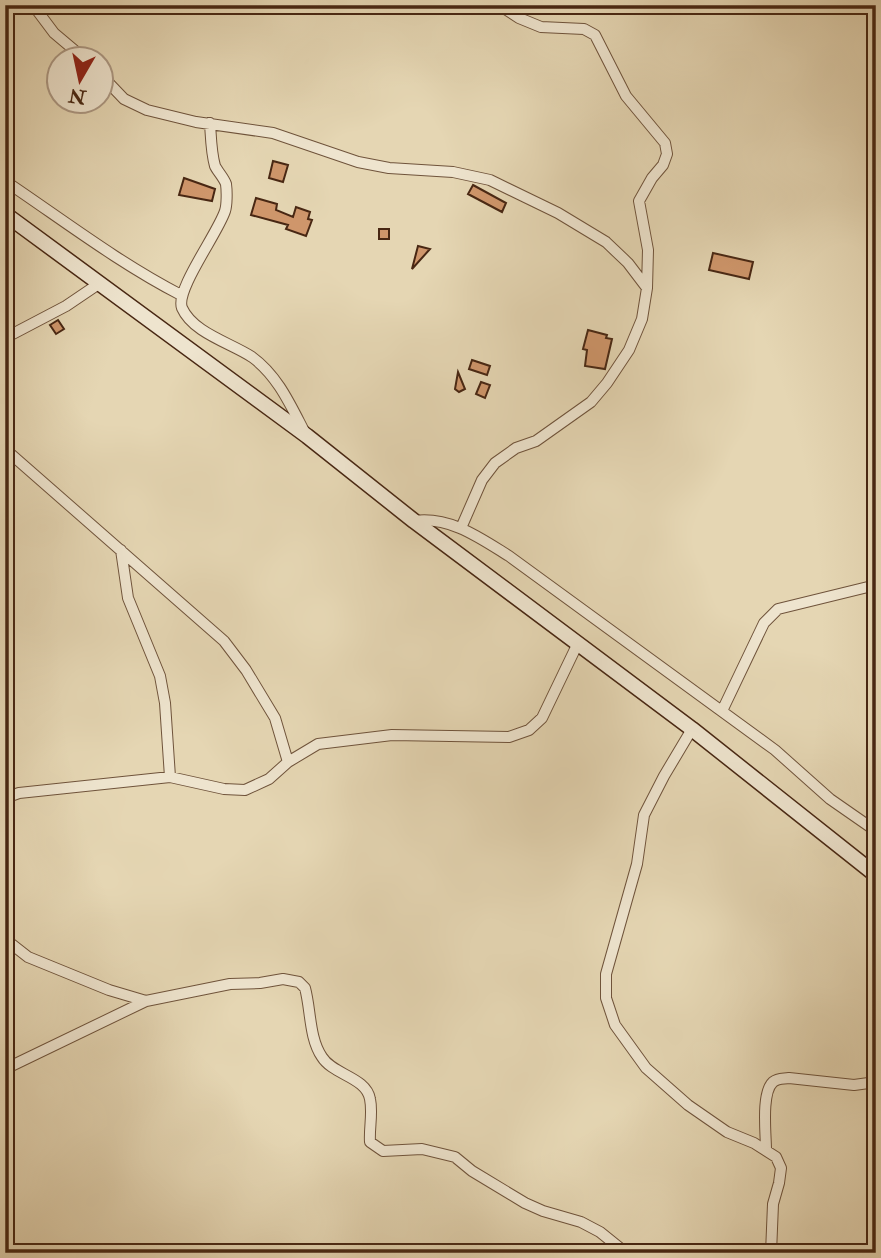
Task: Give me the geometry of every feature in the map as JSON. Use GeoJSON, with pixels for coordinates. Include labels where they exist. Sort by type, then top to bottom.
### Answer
{"type":"FeatureCollection","features":[{"type":"Feature","properties":{"kind":"main road"},"geometry":{"type":"LineString","coordinates":[[5,214],[307,436],[692,729],[876,875]]}},
{"type":"Feature","properties":{"kind":"street"},"geometry":{"type":"LineString","coordinates":[[33,5],[54,33],[69,46]]}},
{"type":"Feature","properties":{"kind":"street"},"geometry":{"type":"LineString","coordinates":[[461,528],[482,480],[495,463],[516,448],[536,441],[591,401],[629,350],[642,319],[648,288],[648,250],[639,201],[667,154],[665,143],[626,96],[595,35],[584,29],[541,27],[519,18],[499,5]]}},
{"type":"Feature","properties":{"kind":"street"},"geometry":{"type":"LineString","coordinates":[[116,91],[124,99],[147,110],[196,122],[273,133],[358,162],[388,168],[453,172],[490,180],[558,212],[606,242],[648,288]]}},
{"type":"Feature","properties":{"kind":"street"},"geometry":{"type":"LineString","coordinates":[[210,123],[216,167],[226,184],[225,210],[181,295],[183,311],[199,327],[252,358],[271,375],[307,436]]}},
{"type":"Feature","properties":{"kind":"street"},"geometry":{"type":"LineString","coordinates":[[5,181],[107,252],[181,295]]}},
{"type":"Feature","properties":{"kind":"street"},"geometry":{"type":"LineString","coordinates":[[5,338],[66,306],[100,283]]}},
{"type":"Feature","properties":{"kind":"street"},"geometry":{"type":"LineString","coordinates":[[5,449],[224,640],[275,718],[288,762]]}},
{"type":"Feature","properties":{"kind":"street"},"geometry":{"type":"LineString","coordinates":[[414,520],[436,521],[461,528],[499,550],[775,750],[830,799],[876,831]]}},
{"type":"Feature","properties":{"kind":"street"},"geometry":{"type":"LineString","coordinates":[[121,550],[128,598],[159,677],[165,703],[170,777]]}},
{"type":"Feature","properties":{"kind":"street"},"geometry":{"type":"LineString","coordinates":[[722,711],[764,623],[778,609],[876,585]]}},
{"type":"Feature","properties":{"kind":"street"},"geometry":{"type":"LineString","coordinates":[[5,798],[19,793],[170,777],[224,789],[244,790],[269,779],[288,762],[318,744],[358,738],[432,734],[479,738],[509,737],[529,730],[542,718],[578,643]]}},
{"type":"Feature","properties":{"kind":"street"},"geometry":{"type":"LineString","coordinates":[[692,729],[644,815],[637,864],[606,974],[606,999],[615,1025],[646,1068],[727,1132],[754,1143],[776,1157],[781,1168],[773,1204],[771,1253]]}},
{"type":"Feature","properties":{"kind":"street"},"geometry":{"type":"LineString","coordinates":[[5,939],[28,957],[109,990],[146,1000]]}},
{"type":"Feature","properties":{"kind":"street"},"geometry":{"type":"LineString","coordinates":[[5,1069],[146,1000],[230,984],[283,979],[299,982],[305,988],[317,1048],[323,1059],[365,1089],[370,1097],[370,1142],[378,1149],[422,1149],[455,1157],[472,1171],[514,1196],[542,1211],[581,1222],[626,1253]]}},
{"type":"Feature","properties":{"kind":"street"},"geometry":{"type":"LineString","coordinates":[[766,1150],[766,1091],[772,1083],[789,1078],[854,1085],[876,1082]]}},
{"type":"Feature","properties":{"kind":"building"},"geometry":{"type":"Polygon","coordinates":[[[273,161],[288,165],[283,182],[269,178],[273,161]]]}},
{"type":"Feature","properties":{"kind":"building"},"geometry":{"type":"Polygon","coordinates":[[[184,178],[215,189],[212,201],[179,195],[184,178]]]}},
{"type":"Feature","properties":{"kind":"building"},"geometry":{"type":"Polygon","coordinates":[[[473,185],[506,203],[502,212],[468,194],[473,185]]]}},
{"type":"Feature","properties":{"kind":"building"},"geometry":{"type":"Polygon","coordinates":[[[256,198],[277,204],[276,210],[293,217],[296,207],[310,212],[308,219],[312,220],[306,236],[286,229],[288,225],[251,215],[256,198]]]}},
{"type":"Feature","properties":{"kind":"building"},"geometry":{"type":"Polygon","coordinates":[[[379,229],[389,229],[389,239],[379,239],[379,229]]]}},
{"type":"Feature","properties":{"kind":"building"},"geometry":{"type":"Polygon","coordinates":[[[418,246],[430,249],[412,269],[418,246]]]}},
{"type":"Feature","properties":{"kind":"building"},"geometry":{"type":"Polygon","coordinates":[[[713,253],[753,262],[749,279],[709,270],[713,253]]]}},
{"type":"Feature","properties":{"kind":"building"},"geometry":{"type":"Polygon","coordinates":[[[58,320],[64,329],[56,334],[50,325],[58,320]]]}},
{"type":"Feature","properties":{"kind":"building"},"geometry":{"type":"Polygon","coordinates":[[[588,330],[612,339],[605,369],[585,366],[587,350],[583,349],[588,330]]]}},
{"type":"Feature","properties":{"kind":"building"},"geometry":{"type":"Polygon","coordinates":[[[472,360],[490,366],[487,375],[469,369],[472,360]]]}},
{"type":"Feature","properties":{"kind":"building"},"geometry":{"type":"Polygon","coordinates":[[[458,372],[465,389],[459,392],[455,389],[458,372]]]}},
{"type":"Feature","properties":{"kind":"building"},"geometry":{"type":"Polygon","coordinates":[[[481,382],[490,385],[485,398],[476,394],[481,382]]]}}]}
